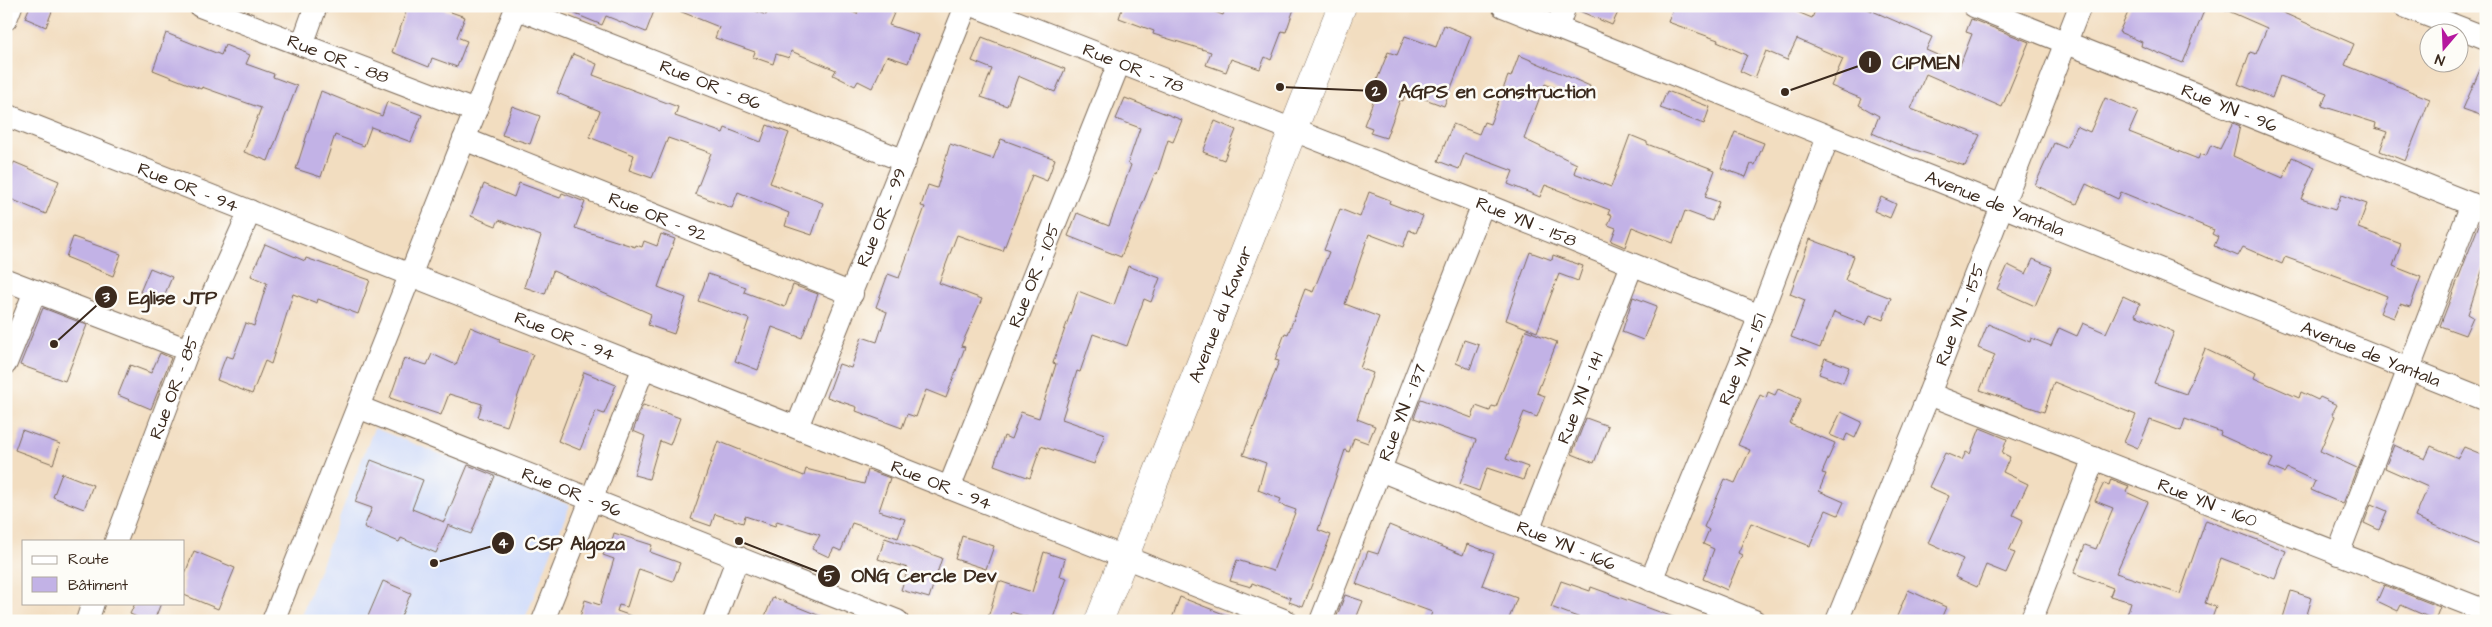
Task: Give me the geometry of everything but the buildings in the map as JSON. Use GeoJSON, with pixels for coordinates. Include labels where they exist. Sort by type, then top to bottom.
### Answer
{"type":"FeatureCollection","features":[{"type":"Feature","properties":{"kind":"street"},"geometry":{"type":"LineString","coordinates":[[6,19],[11,6]]}},
{"type":"Feature","properties":{"kind":"street","name":"Rue OR - 88"},"geometry":{"type":"LineString","coordinates":[[200,6],[475,111]]}},
{"type":"Feature","properties":{"kind":"street"},"geometry":{"type":"LineString","coordinates":[[302,45],[316,6]]}},
{"type":"Feature","properties":{"kind":"street","name":"Rue OR - 99"},"geometry":{"type":"LineString","coordinates":[[797,427],[966,6]]}},
{"type":"Feature","properties":{"kind":"street","name":"Rue OR - 78"},"geometry":{"type":"LineString","coordinates":[[975,6],[1292,130]]}},
{"type":"Feature","properties":{"kind":"street","name":"Avenue du Kawar"},"geometry":{"type":"LineString","coordinates":[[1099,621],[1342,6]]}},
{"type":"Feature","properties":{"kind":"street","name":"Avenue de Yantala"},"geometry":{"type":"LineString","coordinates":[[1503,6],[2486,400]]}},
{"type":"Feature","properties":{"kind":"street"},"geometry":{"type":"LineString","coordinates":[[1556,28],[1565,6]]}},
{"type":"Feature","properties":{"kind":"street","name":"Rue YN - 96"},"geometry":{"type":"LineString","coordinates":[[1974,6],[2479,207]]}},
{"type":"Feature","properties":{"kind":"street","name":"Rue YN - 155"},"geometry":{"type":"LineString","coordinates":[[1837,621],[1929,394],[2080,6]]}},
{"type":"Feature","properties":{"kind":"street"},"geometry":{"type":"LineString","coordinates":[[2404,6],[2485,35]]}},
{"type":"Feature","properties":{"kind":"street"},"geometry":{"type":"LineString","coordinates":[[274,621],[516,7]]}},
{"type":"Feature","properties":{"kind":"street","name":"Rue OR - 86"},"geometry":{"type":"LineString","coordinates":[[516,7],[905,160]]}},
{"type":"Feature","properties":{"kind":"street","name":"Rue OR - 105"},"geometry":{"type":"LineString","coordinates":[[949,488],[1119,63]]}},
{"type":"Feature","properties":{"kind":"street","name":"Rue OR - 94"},"geometry":{"type":"LineString","coordinates":[[6,115],[1286,621]]}},
{"type":"Feature","properties":{"kind":"street","name":"Rue YN - 158"},"geometry":{"type":"LineString","coordinates":[[1292,130],[1483,204],[1760,316]]}},
{"type":"Feature","properties":{"kind":"street","name":"Rue YN - 151"},"geometry":{"type":"LineString","coordinates":[[1651,580],[1760,316],[1828,137]]}},
{"type":"Feature","properties":{"kind":"street","name":"Rue OR - 92"},"geometry":{"type":"LineString","coordinates":[[464,139],[852,294]]}},
{"type":"Feature","properties":{"kind":"street","name":"Rue YN - 137"},"geometry":{"type":"LineString","coordinates":[[1322,621],[1483,204]]}},
{"type":"Feature","properties":{"kind":"street"},"geometry":{"type":"LineString","coordinates":[[2338,554],[2410,370],[2479,207]]}},
{"type":"Feature","properties":{"kind":"street","name":"Rue OR - 85"},"geometry":{"type":"LineString","coordinates":[[116,540],[188,350],[250,211]]}},
{"type":"Feature","properties":{"kind":"street","name":"Rue YN - 141"},"geometry":{"type":"LineString","coordinates":[[1528,530],[1632,265]]}},
{"type":"Feature","properties":{"kind":"street"},"geometry":{"type":"LineString","coordinates":[[6,280],[188,350]]}},
{"type":"Feature","properties":{"kind":"street"},"geometry":{"type":"LineString","coordinates":[[6,363],[35,291]]}},
{"type":"Feature","properties":{"kind":"street"},"geometry":{"type":"LineString","coordinates":[[543,621],[644,367]]}},
{"type":"Feature","properties":{"kind":"street","name":"Rue YN - 160"},"geometry":{"type":"LineString","coordinates":[[1929,394],[2486,612]]}},
{"type":"Feature","properties":{"kind":"street","name":"Rue OR - 96"},"geometry":{"type":"LineString","coordinates":[[358,407],[897,621]]}},
{"type":"Feature","properties":{"kind":"street"},"geometry":{"type":"LineString","coordinates":[[2031,621],[2094,458]]}},
{"type":"Feature","properties":{"kind":"street","name":"Rue YN - 166"},"geometry":{"type":"LineString","coordinates":[[1380,470],[1754,621]]}},
{"type":"Feature","properties":{"kind":"street"},"geometry":{"type":"LineString","coordinates":[[714,621],[738,557]]}},
{"type":"Feature","properties":{"kind":"street"},"geometry":{"type":"LineString","coordinates":[[86,621],[93,604]]}},
{"type":"Feature","properties":{"kind":"shaded area"},"geometry":{"type":"Polygon","coordinates":[[[374,428],[570,505],[524,621],[299,621],[374,428]]]}},
{"type":"Feature","properties":{"kind":"place","name":"AGPS en construction"},"geometry":{"type":"Point","coordinates":[1280,87]}},
{"type":"Feature","properties":{"kind":"place","name":"CIPMEN"},"geometry":{"type":"Point","coordinates":[1785,92]}},
{"type":"Feature","properties":{"kind":"place","name":"Eglise JTP"},"geometry":{"type":"Point","coordinates":[54,344]}},
{"type":"Feature","properties":{"kind":"place","name":"ONG Cercle Dev"},"geometry":{"type":"Point","coordinates":[739,541]}},
{"type":"Feature","properties":{"kind":"place","name":"CSP Algoza"},"geometry":{"type":"Point","coordinates":[434,563]}}]}
